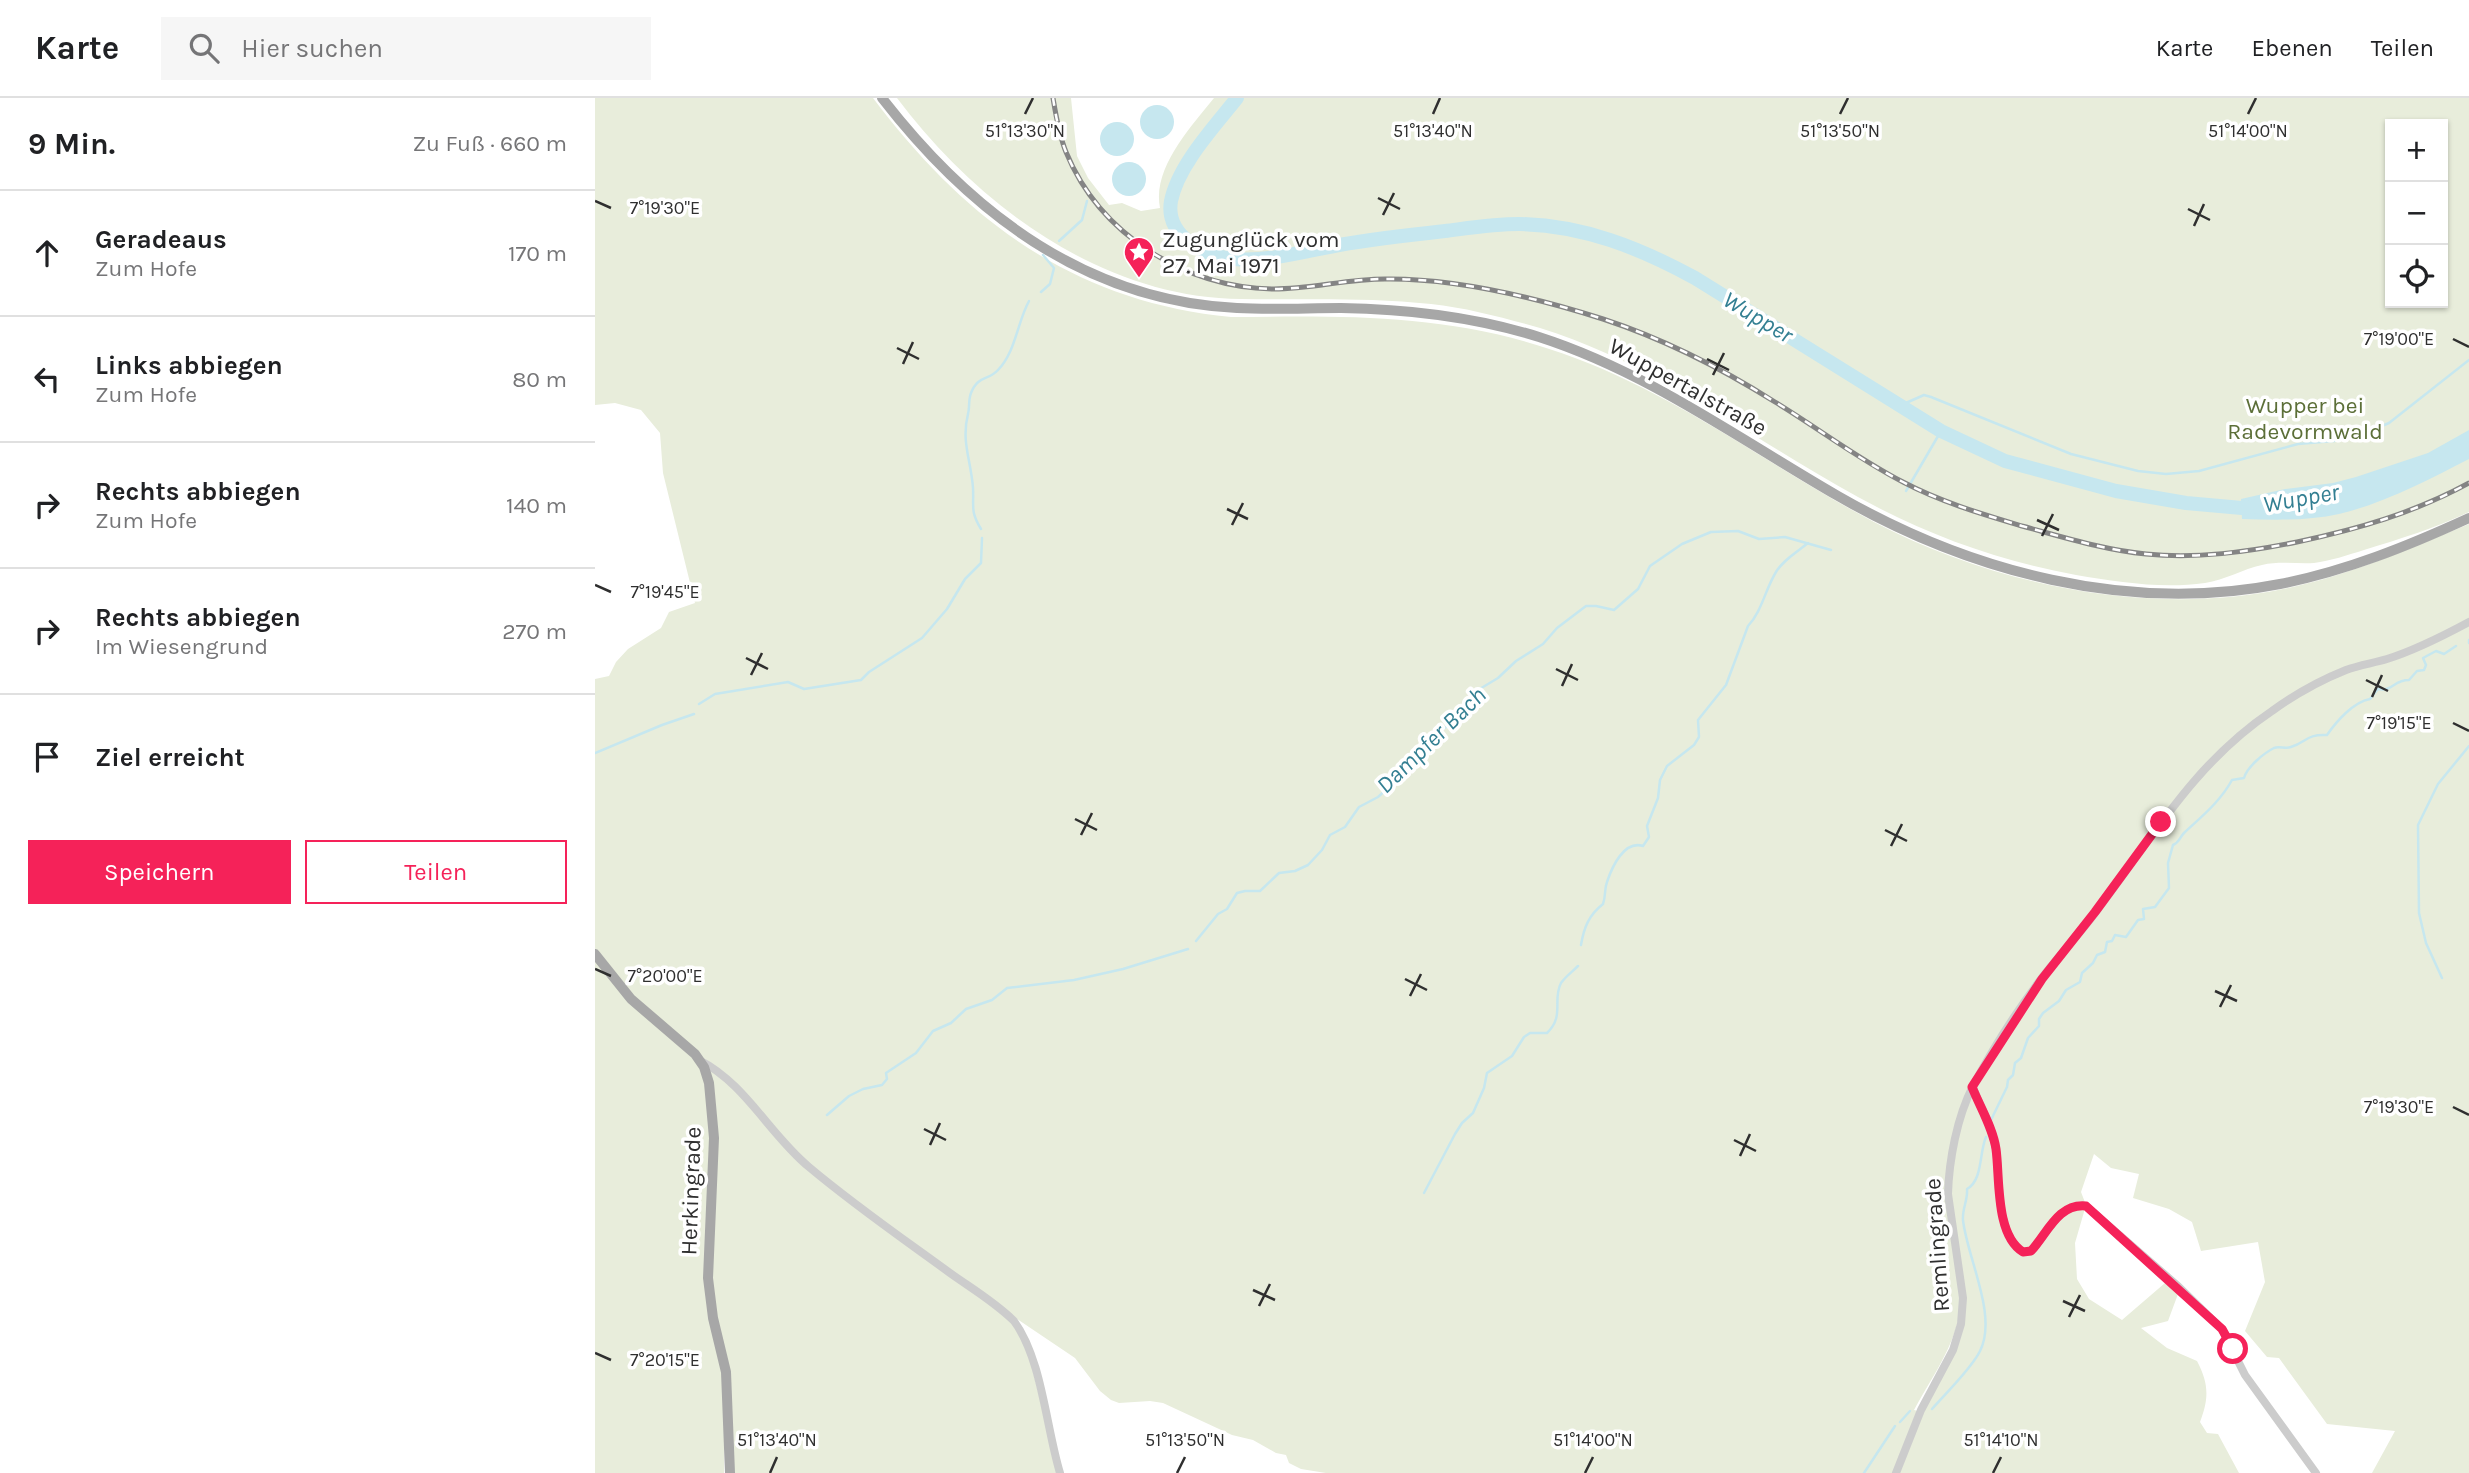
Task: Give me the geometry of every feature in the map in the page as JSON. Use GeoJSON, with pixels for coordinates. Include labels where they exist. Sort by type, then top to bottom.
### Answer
{"type":"FeatureCollection","features":[{"type":"Feature","properties":{"kind":"main road","name":"Wuppertalstraße"},"geometry":{"type":"LineString","coordinates":[[882,98],[933,159],[982,205],[1029,240],[1087,272],[1139,291],[1188,303],[1257,309],[1389,309],[1473,320],[1536,336],[1586,354],[1655,386],[1841,498],[1888,523],[1939,546],[2012,570],[2055,581],[2136,592],[2174,593],[2252,588],[2281,584],[2351,565],[2400,548],[2469,518]]}},
{"type":"Feature","properties":{"kind":"main road","name":"Herkingrade"},"geometry":{"type":"LineString","coordinates":[[595,954],[631,999],[699,1060],[709,1083],[714,1129],[708,1278],[713,1318],[726,1372],[730,1473]]}},
{"type":"Feature","properties":{"kind":"street","name":"Remlingrade"},"geometry":{"type":"LineString","coordinates":[[1896,1473],[1915,1422],[1954,1350],[1964,1312],[1950,1219],[1948,1179],[1963,1110],[1972,1087],[2042,979],[2095,912],[2180,795],[2226,748],[2273,710],[2329,678],[2424,645],[2469,622]]}},
{"type":"Feature","properties":{"kind":"street"},"geometry":{"type":"LineString","coordinates":[[699,1060],[710,1065],[740,1092],[807,1166],[1014,1321],[1024,1337],[1034,1365],[1060,1473]]}},
{"type":"Feature","properties":{"kind":"street"},"geometry":{"type":"LineString","coordinates":[[1972,1087],[1996,1148],[2000,1200],[2009,1233],[2017,1247],[2023,1252],[2031,1251],[2066,1210],[2080,1205],[2086,1206],[2222,1329],[2245,1375],[2316,1473]]}},
{"type":"Feature","properties":{"kind":"green space"},"geometry":{"type":"Polygon","coordinates":[[[595,98],[873,98],[908,142],[946,182],[985,217],[1028,248],[1073,273],[1122,294],[1174,308],[1231,317],[1405,320],[1488,332],[1531,343],[1575,358],[1653,393],[1874,522],[1970,563],[2021,578],[2073,590],[2126,597],[2232,597],[2283,589],[2331,577],[2469,524],[2469,1473],[2372,1473],[2395,1431],[2327,1424],[2279,1358],[2267,1357],[2245,1331],[2265,1282],[2258,1242],[2201,1251],[2192,1222],[2169,1209],[2133,1198],[2139,1174],[2111,1168],[2094,1154],[2081,1192],[2086,1205],[2075,1243],[2077,1279],[2089,1299],[2122,1320],[2165,1283],[2178,1294],[2168,1321],[2141,1328],[2167,1348],[2197,1361],[2204,1377],[2206,1391],[2200,1422],[2207,1433],[2218,1434],[2239,1473],[1326,1473],[1301,1469],[1289,1463],[1286,1455],[1276,1453],[1253,1440],[1232,1435],[1163,1403],[1119,1403],[1111,1400],[1100,1391],[1075,1358],[995,1304],[1006,1314],[1026,1343],[1058,1473],[731,1473],[729,1402],[706,1252],[724,1373],[724,1473],[595,1473],[595,679],[609,676],[616,662],[628,649],[661,628],[669,612],[695,603],[663,473],[660,433],[641,410],[615,403],[595,405],[595,98]],[[2196,773],[2068,943],[2017,1014],[2196,773]],[[1947,1178],[1961,1297],[1960,1312],[1945,1356],[1914,1410],[1918,1411],[1944,1370],[1964,1312],[1947,1178]]]}},
{"type":"Feature","properties":{"kind":"green space","name":"Wupper bei Radevormwald"},"geometry":{"type":"Polygon","coordinates":[[[897,98],[1071,98],[1077,156],[1088,178],[1109,205],[1122,203],[1141,211],[1160,208],[1159,193],[1168,163],[1175,149],[1214,98],[2469,98],[2469,512],[2417,533],[2339,558],[2314,563],[2262,565],[2205,583],[2140,584],[2047,569],[1964,545],[1884,511],[1665,383],[1584,344],[1499,317],[1431,304],[1360,300],[1241,299],[1190,294],[1140,282],[1092,263],[1047,238],[1004,208],[965,174],[929,137],[897,98]]]}},
{"type":"Feature","properties":{"kind":"water"},"geometry":{"type":"Polygon","coordinates":[[[1157,105],[1169,110],[1174,122],[1169,134],[1157,139],[1145,134],[1140,122],[1145,110],[1157,105]]]}},
{"type":"Feature","properties":{"kind":"water"},"geometry":{"type":"Polygon","coordinates":[[[1117,122],[1129,127],[1134,139],[1129,151],[1117,156],[1105,151],[1100,139],[1105,127],[1117,122]]]}},
{"type":"Feature","properties":{"kind":"water"},"geometry":{"type":"Polygon","coordinates":[[[1129,162],[1141,167],[1146,179],[1141,191],[1129,196],[1117,191],[1112,179],[1117,167],[1129,162]]]}},
{"type":"Feature","properties":{"kind":"water"},"geometry":{"type":"Polygon","coordinates":[[[2469,430],[2469,459],[2390,497],[2339,514],[2315,518],[2242,519],[2241,499],[2356,477],[2428,453],[2469,430]]]}},
{"type":"Feature","properties":{"kind":"waterway","name":"Wupper"},"geometry":{"type":"LineString","coordinates":[[1237,98],[1189,160],[1171,201],[1171,213],[1180,234],[1199,249],[1211,254],[1234,259],[1260,259],[1365,241],[1500,225],[1543,225],[1588,234],[1632,248],[1695,278],[1941,431],[2005,461],[2116,491],[2186,503],[2242,508],[2261,506]]}},
{"type":"Feature","properties":{"kind":"waterway"},"geometry":{"type":"LineString","coordinates":[[1059,241],[1082,220],[1087,201]]}},
{"type":"Feature","properties":{"kind":"waterway","name":"Wupper"},"geometry":{"type":"LineString","coordinates":[[1166,217],[1171,215]]}},
{"type":"Feature","properties":{"kind":"waterway"},"geometry":{"type":"LineString","coordinates":[[1041,292],[1050,284],[1054,268],[1043,255]]}},
{"type":"Feature","properties":{"kind":"waterway"},"geometry":{"type":"LineString","coordinates":[[981,529],[974,513],[966,442],[970,396],[977,383],[994,373],[1009,354],[1029,301]]}},
{"type":"Feature","properties":{"kind":"waterway"},"geometry":{"type":"LineString","coordinates":[[1899,406],[1924,395],[2071,454],[2138,471],[2166,474],[2199,471],[2298,444],[2334,441],[2361,435],[2389,423],[2469,360]]}},
{"type":"Feature","properties":{"kind":"waterway","name":"Dampfer Bach"},"geometry":{"type":"LineString","coordinates":[[1906,491],[1941,431]]}},
{"type":"Feature","properties":{"kind":"waterway","name":"Dampfer Bach"},"geometry":{"type":"LineString","coordinates":[[1196,941],[1218,914],[1227,909],[1237,893],[1260,891],[1279,873],[1295,871],[1308,865],[1322,850],[1330,835],[1345,827],[1359,807],[1378,797],[1398,779],[1430,736],[1459,720],[1465,703],[1473,693],[1543,644],[1557,628],[1586,606],[1614,610],[1638,589],[1650,566],[1682,544],[1711,532],[1738,531],[1759,539],[1785,537],[1831,550]]}},
{"type":"Feature","properties":{"kind":"waterway"},"geometry":{"type":"LineString","coordinates":[[699,704],[715,694],[788,682],[804,689],[861,680],[922,638],[947,609],[965,579],[981,563],[982,538]]}},
{"type":"Feature","properties":{"kind":"waterway"},"geometry":{"type":"LineString","coordinates":[[1581,945],[1588,922],[1603,904],[1606,885],[1616,862],[1630,847],[1643,846],[1649,837],[1647,826],[1658,798],[1660,780],[1667,766],[1694,745],[1699,737],[1698,720],[1726,685],[1748,626],[1757,614],[1776,572],[1786,560],[1808,543]]}},
{"type":"Feature","properties":{"kind":"waterway"},"geometry":{"type":"LineString","coordinates":[[1991,1120],[2008,1080],[2013,1075],[2015,1063],[2021,1058],[2028,1038],[2039,1026],[2043,1013],[2059,1001],[2066,990],[2080,982],[2082,973],[2097,955],[2105,952],[2107,942],[2112,941],[2115,935],[2126,937],[2138,920],[2144,919],[2143,909],[2155,907],[2169,888],[2168,863],[2173,845],[2216,802],[2232,780],[2244,778],[2256,761],[2274,748],[2289,748],[2311,737],[2327,735],[2345,713],[2370,699],[2378,689],[2387,689],[2409,680],[2417,671],[2424,670],[2426,665],[2423,658],[2436,651],[2444,654],[2456,646]]}},
{"type":"Feature","properties":{"kind":"waterway"},"geometry":{"type":"LineString","coordinates":[[595,753],[694,714]]}},
{"type":"Feature","properties":{"kind":"waterway"},"geometry":{"type":"LineString","coordinates":[[2442,978],[2426,943],[2419,913],[2418,825],[2438,784],[2469,746]]}},
{"type":"Feature","properties":{"kind":"waterway","name":"Dampfer Bach"},"geometry":{"type":"LineString","coordinates":[[827,1115],[849,1096],[863,1089],[882,1085],[887,1079],[886,1073],[916,1053],[933,1031],[951,1023],[966,1009],[992,1000],[1007,988],[1074,980],[1123,969],[1188,949]]}},
{"type":"Feature","properties":{"kind":"waterway"},"geometry":{"type":"LineString","coordinates":[[1424,1193],[1455,1134],[1473,1113],[1484,1088],[1487,1073],[1512,1056],[1524,1037],[1530,1033],[1547,1033],[1556,1020],[1561,983],[1578,966]]}},
{"type":"Feature","properties":{"kind":"waterway"},"geometry":{"type":"LineString","coordinates":[[1932,1409],[1971,1365],[1985,1337],[1984,1304],[1963,1216],[1967,1189],[1976,1179],[1986,1137]]}},
{"type":"Feature","properties":{"kind":"waterway"},"geometry":{"type":"LineString","coordinates":[[1900,1422],[1910,1411]]}},
{"type":"Feature","properties":{"kind":"waterway"},"geometry":{"type":"LineString","coordinates":[[1864,1473],[1895,1426]]}},
{"type":"Feature","properties":{"kind":"railway"},"geometry":{"type":"LineString","coordinates":[[1053,98],[1066,152],[1081,182],[1100,208],[1124,232],[1178,267],[1209,279],[1274,289],[1371,279],[1439,282],[1496,291],[1578,311],[1648,336],[1713,366],[1886,473],[1917,489],[1947,502],[2022,526],[2099,546],[2146,554],[2184,556],[2241,552],[2364,526],[2427,503],[2469,483]]}},
{"type":"Feature","properties":{"kind":"place","name":"Zugunglück vom 27. Mai 1971"},"geometry":{"type":"Point","coordinates":[1139,279]}},
{"type":"Feature","properties":{"kind":"route"},"geometry":{"type":"LineString","coordinates":[[2161,822],[2017,1014],[1972,1087],[1994,1140],[2000,1200],[2014,1244],[2023,1252],[2031,1251],[2047,1229],[2066,1210],[2080,1205],[2086,1206],[2179,1287],[2222,1329],[2233,1349]]}}]}
